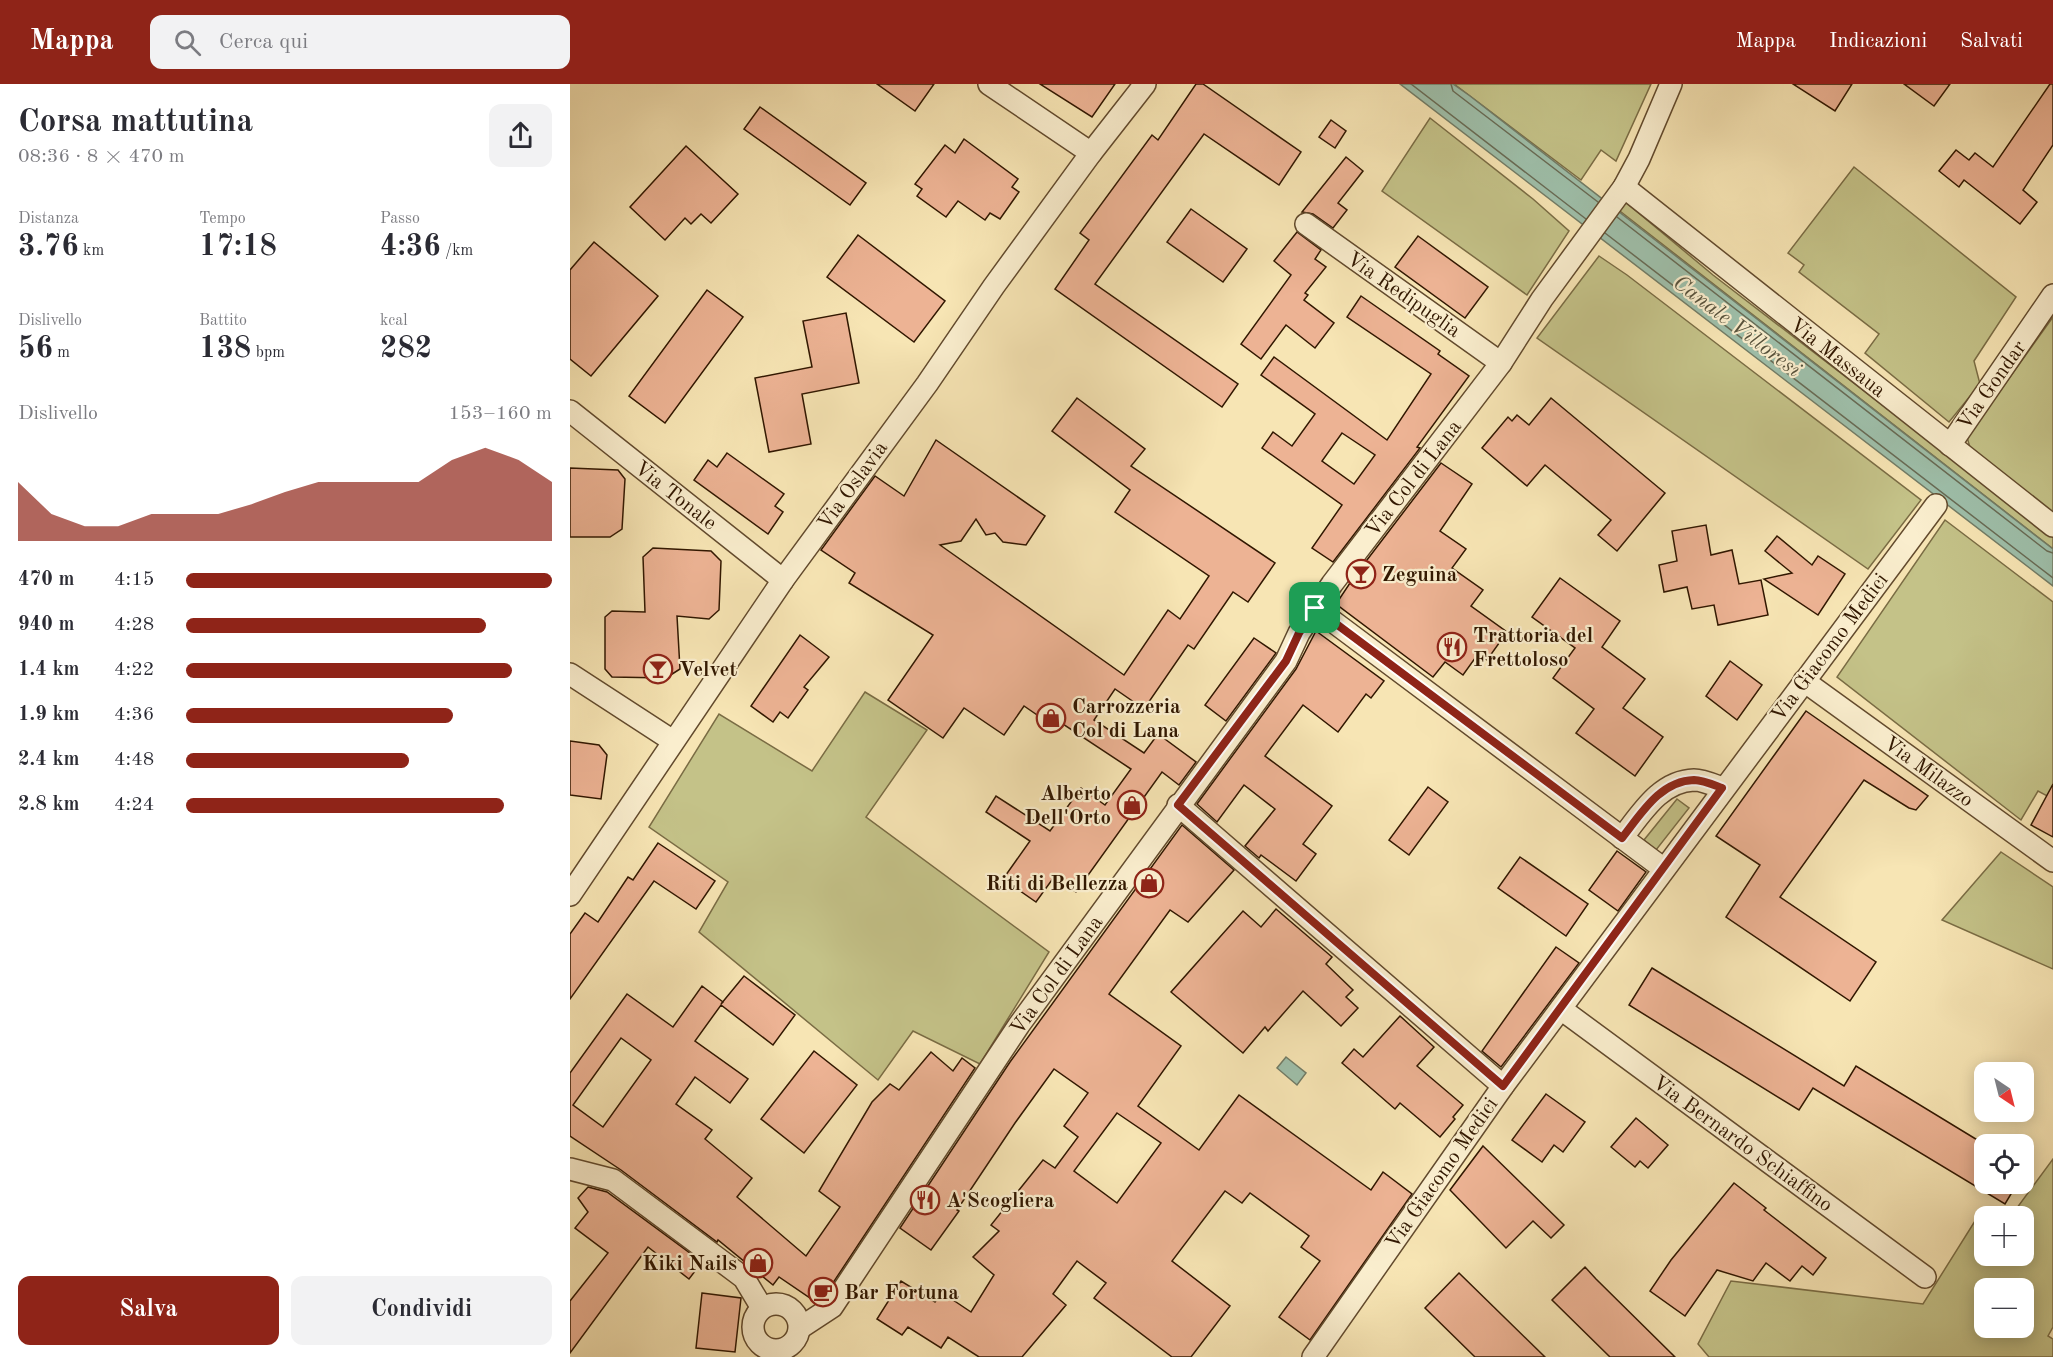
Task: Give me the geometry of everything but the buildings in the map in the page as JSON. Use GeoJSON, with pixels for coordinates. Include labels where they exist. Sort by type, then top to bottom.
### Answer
{"type":"FeatureCollection","features":[{"type":"Feature","properties":{"kind":"street"},"geometry":{"type":"LineString","coordinates":[[989,84],[1091,153]]}},
{"type":"Feature","properties":{"kind":"street","name":"Via Oslavia"},"geometry":{"type":"LineString","coordinates":[[570,895],[783,580],[927,384],[994,286],[1091,153],[1145,84]]}},
{"type":"Feature","properties":{"kind":"street","name":"Via Col di Lana"},"geometry":{"type":"LineString","coordinates":[[800,1328],[832,1307],[1019,1026],[1178,805],[1286,661],[1299,633],[1315,608],[1501,363],[1542,299],[1621,192],[1640,159],[1671,84]]}},
{"type":"Feature","properties":{"kind":"street","name":"Via Massaua"},"geometry":{"type":"LineString","coordinates":[[1621,192],[2053,526]]}},
{"type":"Feature","properties":{"kind":"street","name":"Via Redipuglia"},"geometry":{"type":"LineString","coordinates":[[1306,224],[1501,363]]}},
{"type":"Feature","properties":{"kind":"street","name":"Via Gondar"},"geometry":{"type":"LineString","coordinates":[[1950,445],[2053,295]]}},
{"type":"Feature","properties":{"kind":"street","name":"Via Tonale"},"geometry":{"type":"LineString","coordinates":[[570,411],[783,580]]}},
{"type":"Feature","properties":{"kind":"street","name":"Via Giacomo Medici"},"geometry":{"type":"LineString","coordinates":[[1313,1357],[1503,1086],[1722,788],[1936,505]]}},
{"type":"Feature","properties":{"kind":"street"},"geometry":{"type":"LineString","coordinates":[[1315,608],[1664,869]]}},
{"type":"Feature","properties":{"kind":"street"},"geometry":{"type":"LineString","coordinates":[[570,674],[673,741]]}},
{"type":"Feature","properties":{"kind":"street","name":"Via Milazzo"},"geometry":{"type":"LineString","coordinates":[[1804,681],[2053,861]]}},
{"type":"Feature","properties":{"kind":"street"},"geometry":{"type":"LineString","coordinates":[[1622,838],[1651,800],[1677,784],[1696,780],[1722,788]]}},
{"type":"Feature","properties":{"kind":"street"},"geometry":{"type":"LineString","coordinates":[[1178,805],[1503,1086]]}},
{"type":"Feature","properties":{"kind":"street","name":"Via Bernardo Schiaffino"},"geometry":{"type":"LineString","coordinates":[[1561,1009],[1925,1277]]}},
{"type":"Feature","properties":{"kind":"street"},"geometry":{"type":"LineString","coordinates":[[570,1169],[613,1180],[744,1278],[762,1308]]}},
{"type":"Feature","properties":{"kind":"street"},"geometry":{"type":"LineString","coordinates":[[770,1305],[785,1305],[797,1317],[800,1328],[794,1343],[785,1349],[767,1353],[759,1343],[753,1329],[754,1320],[762,1308],[770,1305]]}},
{"type":"Feature","properties":{"kind":"shaded area"},"geometry":{"type":"Polygon","coordinates":[[[1454,84],[1651,84],[1616,161],[1601,150],[1581,180],[1454,84]]]}},
{"type":"Feature","properties":{"kind":"shaded area"},"geometry":{"type":"Polygon","coordinates":[[[1430,118],[1533,199],[1569,231],[1527,295],[1382,191],[1430,118]]]}},
{"type":"Feature","properties":{"kind":"shaded area"},"geometry":{"type":"Polygon","coordinates":[[[1854,167],[2016,297],[1974,361],[1980,384],[1949,422],[1865,353],[1879,334],[1799,272],[1804,265],[1788,253],[1854,167]]]}},
{"type":"Feature","properties":{"kind":"shaded area"},"geometry":{"type":"Polygon","coordinates":[[[1623,200],[1713,275],[2053,536],[2053,549],[1616,208],[1623,200]]]}},
{"type":"Feature","properties":{"kind":"shaded area"},"geometry":{"type":"Polygon","coordinates":[[[1599,256],[1921,500],[1868,569],[1537,338],[1599,256]]]}},
{"type":"Feature","properties":{"kind":"shaded area"},"geometry":{"type":"Polygon","coordinates":[[[2053,317],[2053,518],[1972,455],[1967,437],[2053,317]]]}},
{"type":"Feature","properties":{"kind":"shaded area"},"geometry":{"type":"Polygon","coordinates":[[[1945,520],[2053,602],[2053,799],[2038,791],[2021,820],[1837,677],[1945,520]]]}},
{"type":"Feature","properties":{"kind":"shaded area"},"geometry":{"type":"Polygon","coordinates":[[[865,692],[927,730],[866,817],[1049,952],[980,1064],[913,1031],[878,1080],[699,932],[728,882],[649,827],[719,714],[812,771],[865,692]]]}},
{"type":"Feature","properties":{"kind":"shaded area"},"geometry":{"type":"Polygon","coordinates":[[[1677,799],[1689,808],[1656,850],[1644,840],[1677,799]]]}},
{"type":"Feature","properties":{"kind":"shaded area"},"geometry":{"type":"Polygon","coordinates":[[[2001,852],[2053,887],[2053,969],[1942,920],[2001,852]]]}},
{"type":"Feature","properties":{"kind":"shaded area"},"geometry":{"type":"Polygon","coordinates":[[[2053,1159],[2053,1327],[2048,1336],[2053,1339],[2053,1357],[1709,1357],[1698,1344],[1731,1281],[1923,1304],[1974,1223],[1974,1266],[2034,1266],[2034,1206],[2018,1206],[2027,1194],[2034,1194],[2034,1185],[2053,1159]]]}},
{"type":"Feature","properties":{"kind":"water","name":"Canale Villoresi"},"geometry":{"type":"Polygon","coordinates":[[[1400,84],[1453,84],[1470,96],[2053,549],[2053,586],[1400,84]]]}},
{"type":"Feature","properties":{"kind":"water"},"geometry":{"type":"Polygon","coordinates":[[[1286,1057],[1306,1073],[1297,1085],[1277,1068],[1286,1057]]]}},
{"type":"Feature","properties":{"kind":"place","name":"Zeguina"},"geometry":{"type":"Point","coordinates":[1361,574]}},
{"type":"Feature","properties":{"kind":"place","name":"Trattoria del Frettoloso"},"geometry":{"type":"Point","coordinates":[1452,647]}},
{"type":"Feature","properties":{"kind":"place","name":"Velvet"},"geometry":{"type":"Point","coordinates":[658,669]}},
{"type":"Feature","properties":{"kind":"place","name":"Carrozzeria Col di Lana"},"geometry":{"type":"Point","coordinates":[1051,718]}},
{"type":"Feature","properties":{"kind":"place","name":"Alberto Dell'Orto"},"geometry":{"type":"Point","coordinates":[1132,805]}},
{"type":"Feature","properties":{"kind":"place","name":"Riti di Bellezza"},"geometry":{"type":"Point","coordinates":[1149,883]}},
{"type":"Feature","properties":{"kind":"place","name":"A'Scogliera"},"geometry":{"type":"Point","coordinates":[925,1200]}},
{"type":"Feature","properties":{"kind":"place","name":"Kiki Nails"},"geometry":{"type":"Point","coordinates":[758,1263]}},
{"type":"Feature","properties":{"kind":"place","name":"Bar Fortuna"},"geometry":{"type":"Point","coordinates":[823,1292]}},
{"type":"Feature","properties":{"kind":"route"},"geometry":{"type":"LineString","coordinates":[[1315,608],[1622,838],[1651,800],[1677,784],[1696,780],[1722,788],[1503,1086],[1178,805],[1286,661],[1299,633],[1315,608]]}}]}
